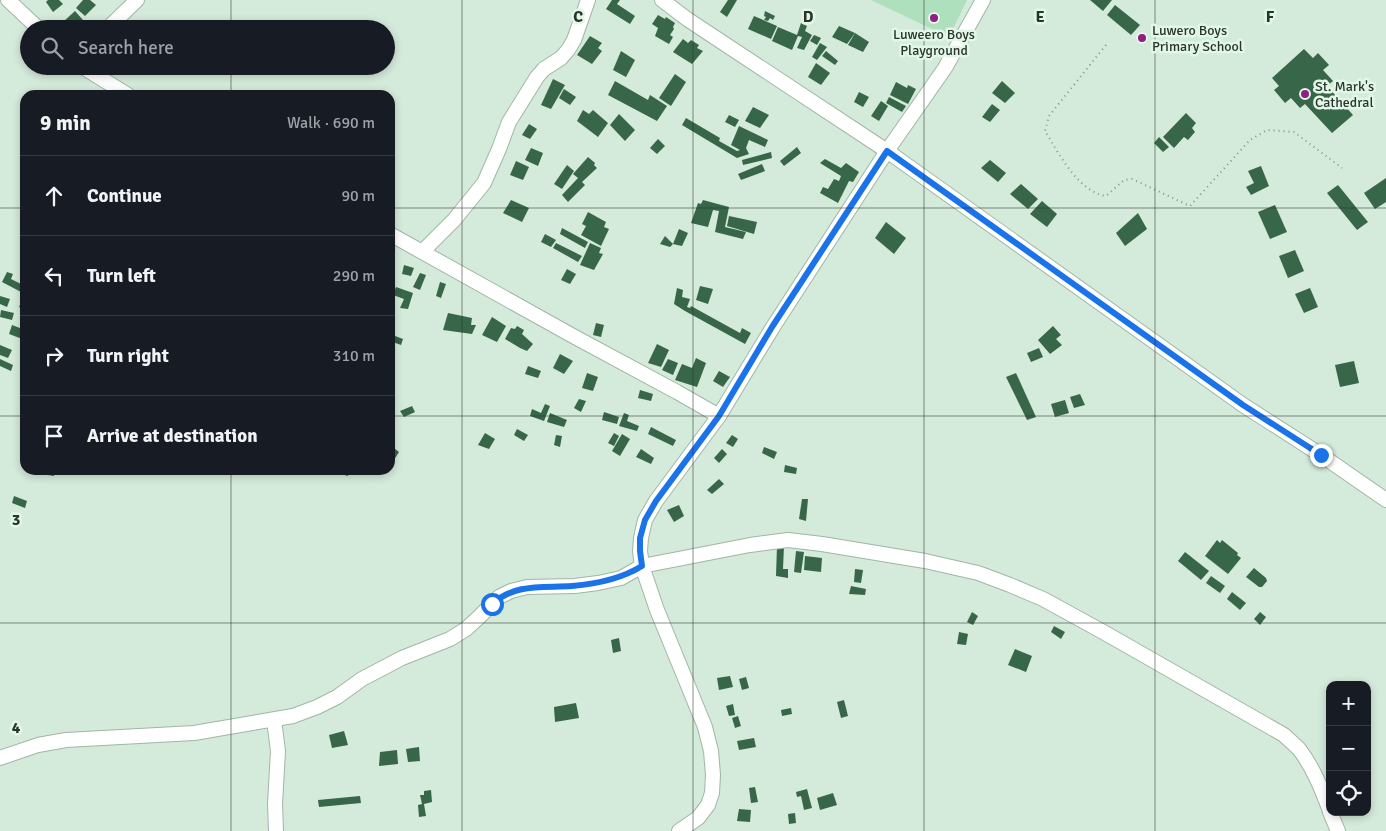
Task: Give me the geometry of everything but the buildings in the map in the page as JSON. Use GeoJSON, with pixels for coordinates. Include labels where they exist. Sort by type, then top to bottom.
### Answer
{"type":"FeatureCollection","features":[{"type":"Feature","properties":{"kind":"street"},"geometry":{"type":"LineString","coordinates":[[8,0],[29,20]]}},
{"type":"Feature","properties":{"kind":"street"},"geometry":{"type":"LineString","coordinates":[[117,20],[137,0]]}},
{"type":"Feature","properties":{"kind":"street"},"geometry":{"type":"LineString","coordinates":[[422,251],[454,220],[484,182],[499,150],[509,122],[537,77],[568,50],[574,40],[588,0]]}},
{"type":"Feature","properties":{"kind":"street"},"geometry":{"type":"LineString","coordinates":[[662,0],[687,19],[887,151],[1243,405],[1321,455],[1386,500]]}},
{"type":"Feature","properties":{"kind":"street"},"geometry":{"type":"LineString","coordinates":[[679,831],[698,818],[708,805],[712,793],[713,775],[711,751],[705,727],[657,610],[642,566],[640,538],[645,520],[656,501],[719,416],[772,327],[887,151],[945,68],[982,0]]}},
{"type":"Feature","properties":{"kind":"street"},"geometry":{"type":"LineString","coordinates":[[96,75],[120,90]]}},
{"type":"Feature","properties":{"kind":"street"},"geometry":{"type":"LineString","coordinates":[[395,237],[719,416]]}},
{"type":"Feature","properties":{"kind":"street"},"geometry":{"type":"LineString","coordinates":[[0,758],[38,745],[66,740],[194,733],[292,716],[317,708],[337,697],[362,679],[402,658],[450,639],[466,629],[499,597],[511,591],[527,587],[574,586],[598,583],[620,578],[642,566],[750,544],[788,540],[916,560],[978,573],[1043,599],[1284,735],[1300,750],[1321,788],[1326,801]]}},
{"type":"Feature","properties":{"kind":"street"},"geometry":{"type":"LineString","coordinates":[[274,720],[278,751],[275,804],[276,831]]}},
{"type":"Feature","properties":{"kind":"street"},"geometry":{"type":"LineString","coordinates":[[1332,816],[1338,831]]}},
{"type":"Feature","properties":{"kind":"path"},"geometry":{"type":"LineString","coordinates":[[1106,45],[1049,116],[1045,131],[1069,170],[1092,191],[1106,196],[1124,180],[1132,179],[1190,206],[1250,140],[1267,130],[1294,132],[1342,168]]}},
{"type":"Feature","properties":{"kind":"green space","name":"Luweero Boys Playground"},"geometry":{"type":"Polygon","coordinates":[[[871,0],[967,0],[949,37],[871,0]]]}},
{"type":"Feature","properties":{"kind":"place","name":"Luweero Boys Playground"},"geometry":{"type":"Point","coordinates":[934,18]}},
{"type":"Feature","properties":{"kind":"place","name":"Luwero Boys Primary School"},"geometry":{"type":"Point","coordinates":[1142,38]}},
{"type":"Feature","properties":{"kind":"place","name":"St. Mark's Cathedral"},"geometry":{"type":"Point","coordinates":[1305,94]}},
{"type":"Feature","properties":{"kind":"route"},"geometry":{"type":"LineString","coordinates":[[492,604],[499,597],[511,591],[527,587],[574,586],[598,583],[620,578],[642,566],[640,538],[645,520],[656,501],[719,416],[772,327],[887,151],[1243,405],[1321,455]]}}]}
